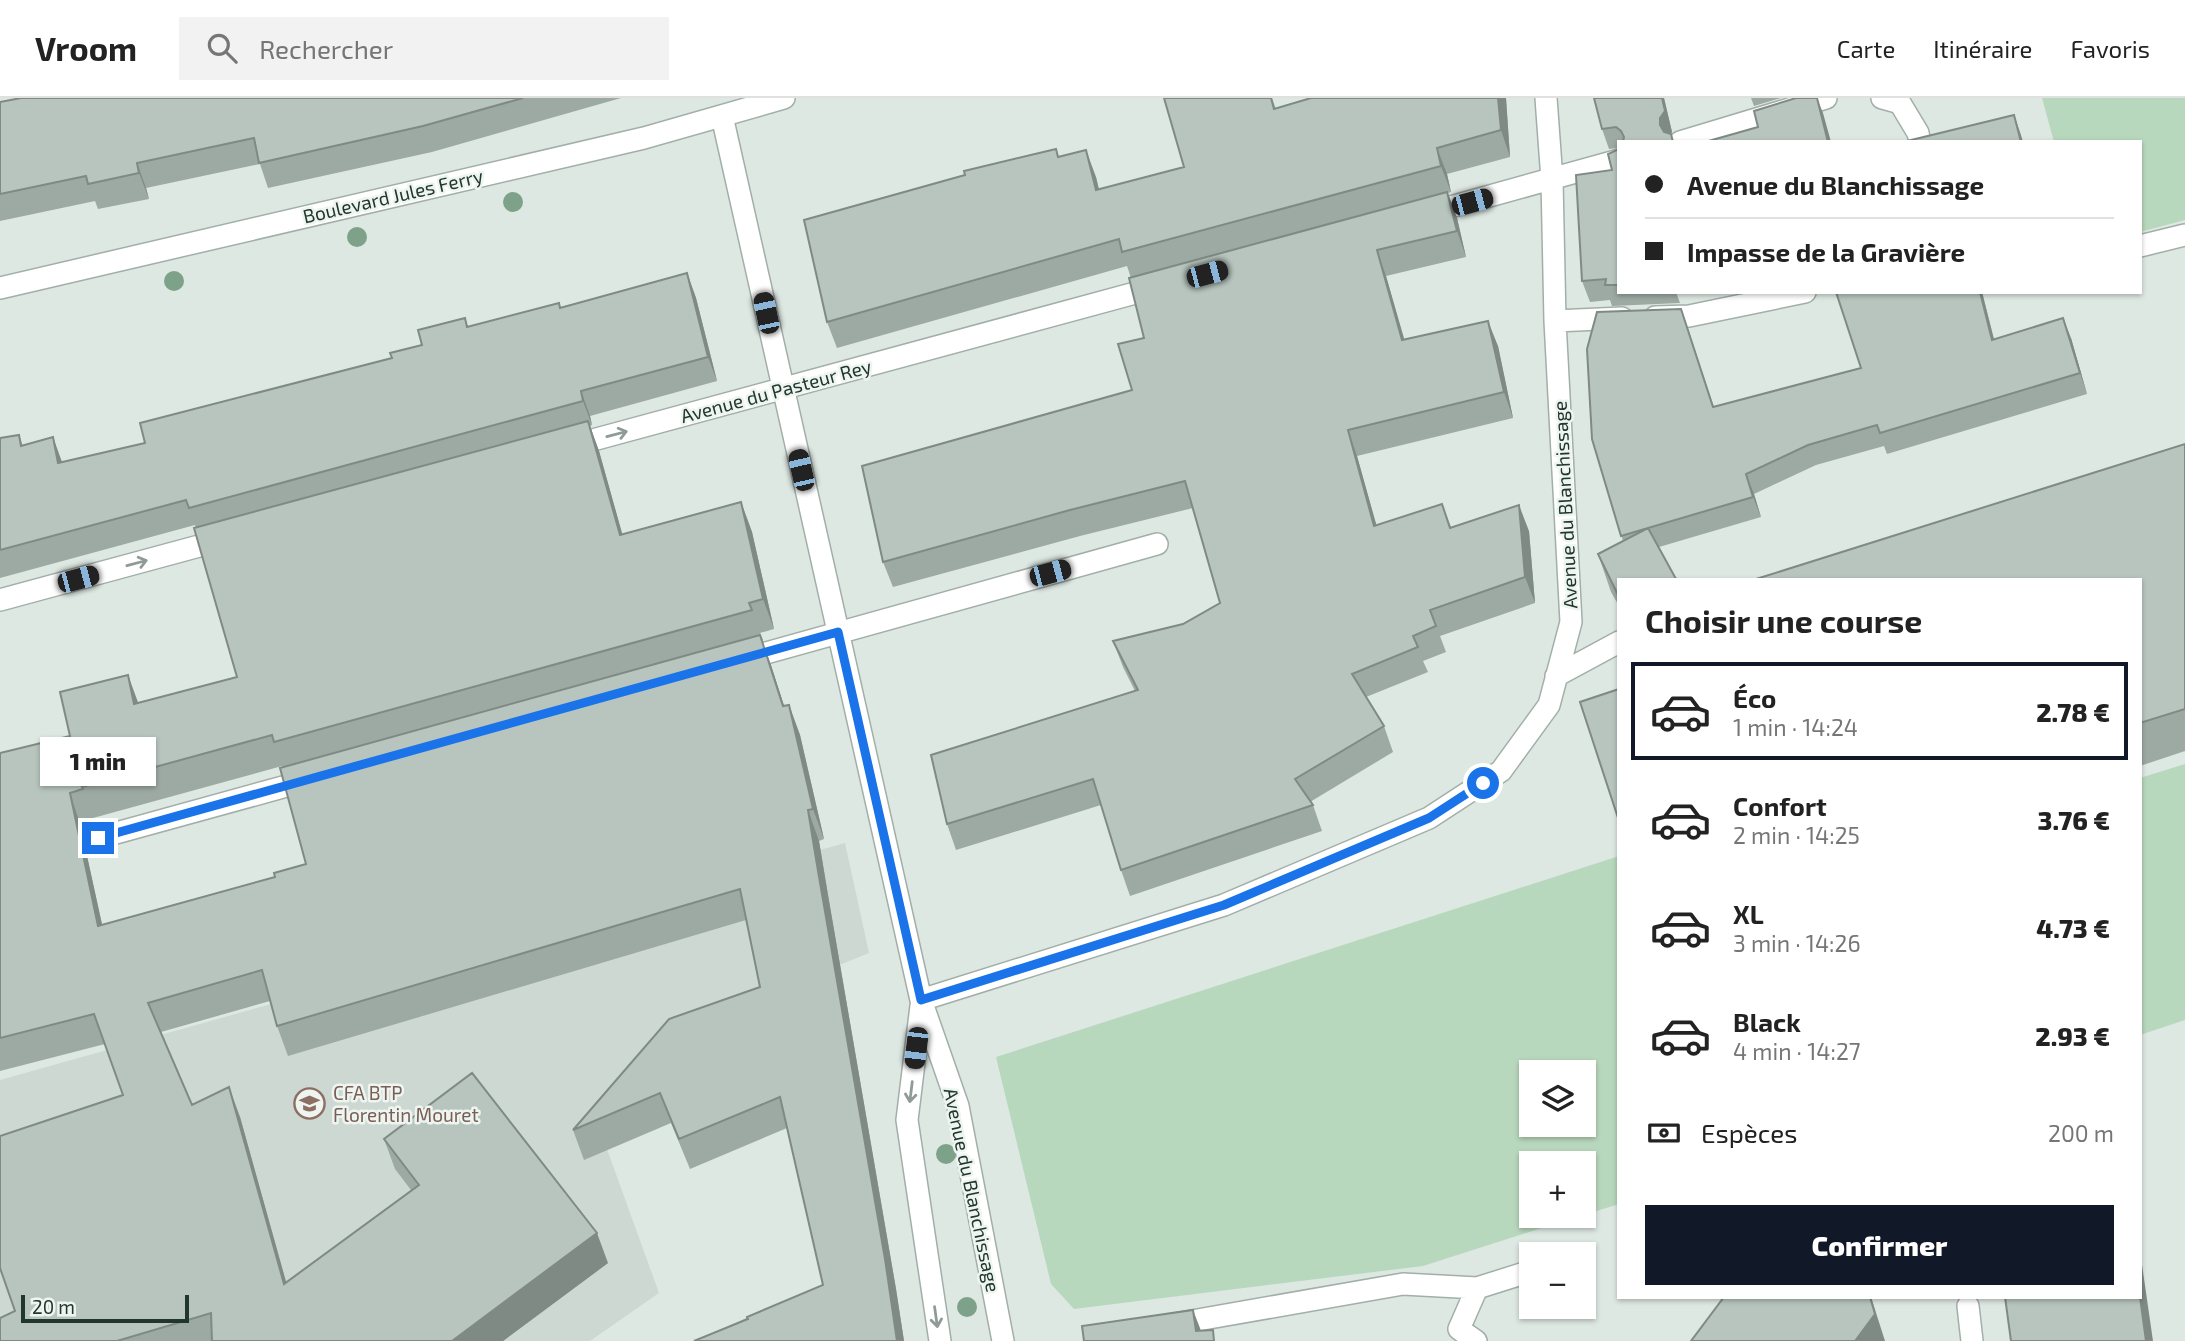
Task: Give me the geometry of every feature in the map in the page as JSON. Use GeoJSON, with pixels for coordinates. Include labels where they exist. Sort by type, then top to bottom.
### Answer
{"type":"FeatureCollection","features":[{"type":"Feature","properties":{"kind":"street","name":"Boulevard Jules Ferry"},"geometry":{"type":"LineString","coordinates":[[0,288],[644,138],[784,98]]}},
{"type":"Feature","properties":{"kind":"street","name":"Avenue du Blanchissage"},"geometry":{"type":"LineString","coordinates":[[921,1000],[1224,905],[1429,818],[1501,771],[1549,705],[1571,622],[1546,98]]}},
{"type":"Feature","properties":{"kind":"street"},"geometry":{"type":"LineString","coordinates":[[1687,140],[1826,98]]}},
{"type":"Feature","properties":{"kind":"street"},"geometry":{"type":"LineString","coordinates":[[1882,98],[1900,103],[1920,140]]}},
{"type":"Feature","properties":{"kind":"street"},"geometry":{"type":"LineString","coordinates":[[722,116],[921,1000]]}},
{"type":"Feature","properties":{"kind":"street"},"geometry":{"type":"LineString","coordinates":[[1403,220],[1617,161]]}},
{"type":"Feature","properties":{"kind":"street"},"geometry":{"type":"LineString","coordinates":[[2142,246],[2185,235]]}},
{"type":"Feature","properties":{"kind":"street","name":"Avenue du Pasteur Rey"},"geometry":{"type":"LineString","coordinates":[[544,453],[1174,283]]}},
{"type":"Feature","properties":{"kind":"street"},"geometry":{"type":"LineString","coordinates":[[1555,321],[1689,316],[1795,294]]}},
{"type":"Feature","properties":{"kind":"street"},"geometry":{"type":"LineString","coordinates":[[0,600],[239,536]]}},
{"type":"Feature","properties":{"kind":"street"},"geometry":{"type":"LineString","coordinates":[[717,666],[1157,544]]}},
{"type":"Feature","properties":{"kind":"street"},"geometry":{"type":"LineString","coordinates":[[1556,676],[1617,643]]}},
{"type":"Feature","properties":{"kind":"street"},"geometry":{"type":"LineString","coordinates":[[98,838],[327,775]]}},
{"type":"Feature","properties":{"kind":"street","name":"Avenue du Blanchissage"},"geometry":{"type":"LineString","coordinates":[[921,1000],[907,1120],[940,1341]]}},
{"type":"Feature","properties":{"kind":"street","name":"Avenue du Blanchissage"},"geometry":{"type":"LineString","coordinates":[[921,1000],[958,1106],[1003,1341]]}},
{"type":"Feature","properties":{"kind":"street"},"geometry":{"type":"LineString","coordinates":[[1145,1329],[1404,1284],[1477,1288],[1519,1275]]}},
{"type":"Feature","properties":{"kind":"street"},"geometry":{"type":"LineString","coordinates":[[1476,1341],[1459,1329],[1477,1288]]}},
{"type":"Feature","properties":{"kind":"street"},"geometry":{"type":"LineString","coordinates":[[1968,1306],[1972,1341]]}},
{"type":"Feature","properties":{"kind":"shaded area","name":"CFA BTP Florentin Mouret"},"geometry":{"type":"Polygon","coordinates":[[[845,843],[869,953],[692,1025],[599,1127],[659,1293],[590,1341],[0,1341],[0,1080],[845,843]]]}},
{"type":"Feature","properties":{"kind":"green space"},"geometry":{"type":"Polygon","coordinates":[[[2042,98],[2185,98],[2185,220],[2142,231],[2142,140],[2053,140],[2042,98]]]}},
{"type":"Feature","properties":{"kind":"green space"},"geometry":{"type":"Polygon","coordinates":[[[2185,764],[2185,1020],[2142,1034],[2142,777],[2185,764]]]}},
{"type":"Feature","properties":{"kind":"green space"},"geometry":{"type":"Polygon","coordinates":[[[1617,857],[1617,1205],[1596,1211],[1596,1151],[1519,1151],[1519,1228],[1542,1228],[1423,1266],[1074,1309],[1051,1284],[996,1057],[1617,857]]]}},
{"type":"Feature","properties":{"kind":"building"},"geometry":{"type":"Polygon","coordinates":[[[21,98],[523,98],[423,126],[259,163],[254,138],[137,163],[139,173],[88,184],[86,176],[0,194],[0,102],[21,98]]]}},
{"type":"Feature","properties":{"kind":"building"},"geometry":{"type":"Polygon","coordinates":[[[1164,98],[1271,98],[1274,109],[1311,98],[1498,98],[1501,130],[1437,148],[1441,166],[1122,252],[1119,239],[827,322],[804,220],[965,175],[964,171],[1056,149],[1058,157],[1086,150],[1096,190],[1184,167],[1164,98]]]}},
{"type":"Feature","properties":{"kind":"building"},"geometry":{"type":"Polygon","coordinates":[[[1594,98],[1662,98],[1665,111],[1660,118],[1660,125],[1664,132],[1671,134],[1672,140],[1623,140],[1621,131],[1616,127],[1602,129],[1594,98]]]}},
{"type":"Feature","properties":{"kind":"building"},"geometry":{"type":"Polygon","coordinates":[[[1796,98],[1817,98],[1828,140],[1712,140],[1758,127],[1754,111],[1796,98]]]}},
{"type":"Feature","properties":{"kind":"building"},"geometry":{"type":"Polygon","coordinates":[[[2014,115],[2020,140],[1911,140],[2014,115]]]}},
{"type":"Feature","properties":{"kind":"building"},"geometry":{"type":"Polygon","coordinates":[[[1617,150],[1617,285],[1605,285],[1606,279],[1582,281],[1576,175],[1612,170],[1608,154],[1617,150]]]}},
{"type":"Feature","properties":{"kind":"building"},"geometry":{"type":"Polygon","coordinates":[[[1447,192],[1457,231],[1377,250],[1402,340],[1488,321],[1504,392],[1348,430],[1374,526],[1442,504],[1450,528],[1519,505],[1525,577],[1430,610],[1436,626],[1413,636],[1418,647],[1352,674],[1384,726],[1295,779],[1313,805],[1121,870],[1093,779],[947,824],[931,755],[1138,690],[1113,641],[1183,624],[1220,603],[1185,481],[883,562],[862,466],[1132,390],[1118,344],[1144,338],[1129,278],[1447,192]]]}},
{"type":"Feature","properties":{"kind":"building"},"geometry":{"type":"Polygon","coordinates":[[[687,273],[708,357],[581,391],[583,401],[189,508],[186,500],[0,550],[0,438],[19,435],[21,446],[53,437],[58,463],[145,443],[140,423],[392,358],[390,353],[422,345],[418,330],[465,318],[467,327],[559,303],[560,308],[687,273]]]}},
{"type":"Feature","properties":{"kind":"building"},"geometry":{"type":"Polygon","coordinates":[[[1837,294],[1980,294],[1992,340],[2063,318],[2080,373],[1880,433],[1877,425],[1808,445],[1746,474],[1753,497],[1621,536],[1592,439],[1587,349],[1597,312],[1681,309],[1713,407],[1861,368],[1837,294]]]}},
{"type":"Feature","properties":{"kind":"building"},"geometry":{"type":"Polygon","coordinates":[[[588,421],[620,535],[741,502],[763,599],[749,603],[752,610],[274,742],[272,735],[82,787],[83,789],[70,793],[98,926],[275,877],[274,873],[306,864],[280,768],[760,635],[783,706],[789,705],[813,809],[808,810],[897,1341],[694,1341],[823,1285],[780,1097],[679,1139],[660,1093],[573,1130],[669,1019],[760,987],[740,889],[277,1026],[262,970],[148,1003],[192,1105],[229,1087],[284,1284],[419,1185],[384,1139],[472,1073],[597,1233],[452,1341],[212,1341],[211,1313],[117,1341],[0,1341],[0,1318],[15,1311],[0,1268],[0,1136],[123,1095],[94,1014],[0,1038],[0,753],[70,736],[60,692],[128,675],[134,704],[237,677],[194,528],[588,421]]]}},
{"type":"Feature","properties":{"kind":"building"},"geometry":{"type":"Polygon","coordinates":[[[2185,444],[2185,709],[2142,722],[2142,578],[1759,578],[2185,444]]]}},
{"type":"Feature","properties":{"kind":"building"},"geometry":{"type":"Polygon","coordinates":[[[1648,528],[1675,578],[1617,578],[1617,593],[1598,554],[1648,528]]]}},
{"type":"Feature","properties":{"kind":"building"},"geometry":{"type":"Polygon","coordinates":[[[1617,690],[1617,815],[1580,702],[1617,690]]]}},
{"type":"Feature","properties":{"kind":"building"},"geometry":{"type":"Polygon","coordinates":[[[1722,1299],[1871,1299],[1875,1314],[1855,1341],[1691,1341],[1722,1299]]]}},
{"type":"Feature","properties":{"kind":"building"},"geometry":{"type":"Polygon","coordinates":[[[2005,1299],[2140,1299],[2146,1341],[2011,1341],[2005,1299]]]}},
{"type":"Feature","properties":{"kind":"building"},"geometry":{"type":"Polygon","coordinates":[[[1193,1310],[1196,1331],[1213,1330],[1214,1341],[1084,1341],[1082,1326],[1193,1310]]]}},
{"type":"Feature","properties":{"kind":"place","name":"CFA BTP Florentin Mouret"},"geometry":{"type":"Point","coordinates":[310,1104]}},
{"type":"Feature","properties":{"kind":"route"},"geometry":{"type":"LineString","coordinates":[[98,838],[838,632],[921,1000],[1224,905],[1429,818],[1483,783]]}}]}
